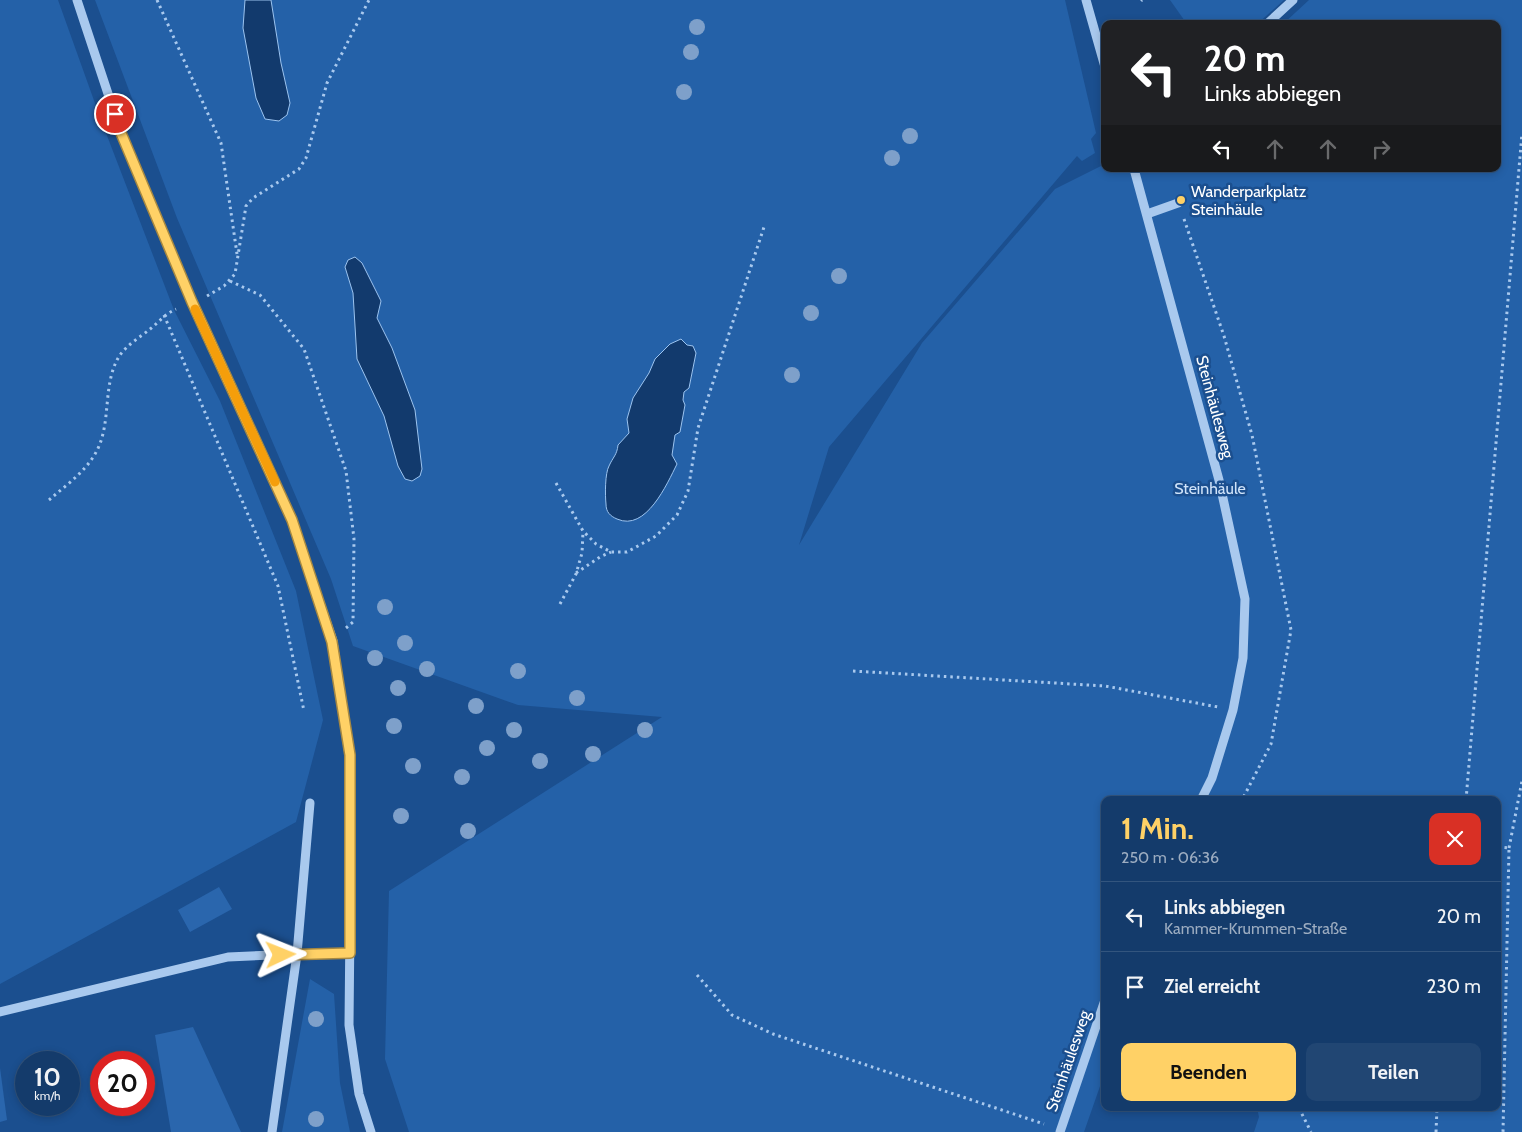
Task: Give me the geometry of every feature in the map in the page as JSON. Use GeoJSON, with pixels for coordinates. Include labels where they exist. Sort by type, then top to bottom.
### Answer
{"type":"FeatureCollection","features":[{"type":"Feature","properties":{"kind":"street"},"geometry":{"type":"LineString","coordinates":[[77,0],[121,133],[192,302],[292,520],[332,642],[350,755],[349,1025],[359,1094],[371,1132]]}},
{"type":"Feature","properties":{"kind":"street"},"geometry":{"type":"LineString","coordinates":[[1086,0],[1101,53]]}},
{"type":"Feature","properties":{"kind":"street"},"geometry":{"type":"LineString","coordinates":[[1271,20],[1293,0]]}},
{"type":"Feature","properties":{"kind":"street","name":"Steinhäulesweg"},"geometry":{"type":"LineString","coordinates":[[1135,172],[1219,480],[1245,598],[1243,658],[1233,710],[1212,778],[1203,796]]}},
{"type":"Feature","properties":{"kind":"street"},"geometry":{"type":"LineString","coordinates":[[1147,214],[1178,203]]}},
{"type":"Feature","properties":{"kind":"street"},"geometry":{"type":"LineString","coordinates":[[272,1132],[296,954],[310,803]]}},
{"type":"Feature","properties":{"kind":"street"},"geometry":{"type":"LineString","coordinates":[[0,1012],[228,957],[350,953]]}},
{"type":"Feature","properties":{"kind":"street","name":"Steinhäulesweg"},"geometry":{"type":"LineString","coordinates":[[1060,1131],[1101,1012]]}},
{"type":"Feature","properties":{"kind":"path"},"geometry":{"type":"LineString","coordinates":[[157,0],[221,143],[238,257]]}},
{"type":"Feature","properties":{"kind":"path"},"geometry":{"type":"LineString","coordinates":[[224,286],[235,274],[246,206],[254,198],[299,169],[306,158],[327,83],[369,0]]}},
{"type":"Feature","properties":{"kind":"path"},"geometry":{"type":"LineString","coordinates":[[1466,796],[1522,133]]}},
{"type":"Feature","properties":{"kind":"path"},"geometry":{"type":"LineString","coordinates":[[1178,203],[1224,336],[1252,435],[1291,630],[1271,744],[1244,796]]}},
{"type":"Feature","properties":{"kind":"path"},"geometry":{"type":"LineString","coordinates":[[576,574],[587,564],[611,552],[627,552],[656,536],[676,515],[688,491],[698,428],[764,227]]}},
{"type":"Feature","properties":{"kind":"path"},"geometry":{"type":"LineString","coordinates":[[230,281],[260,295],[304,349],[346,471],[354,540],[352,622],[332,642]]}},
{"type":"Feature","properties":{"kind":"path"},"geometry":{"type":"LineString","coordinates":[[49,500],[79,474],[95,454],[105,430],[111,374],[120,354],[158,323],[164,315],[278,586],[304,712]]}},
{"type":"Feature","properties":{"kind":"path"},"geometry":{"type":"LineString","coordinates":[[556,484],[582,531],[596,544],[611,552]]}},
{"type":"Feature","properties":{"kind":"path"},"geometry":{"type":"LineString","coordinates":[[560,604],[576,574],[582,553],[582,531]]}},
{"type":"Feature","properties":{"kind":"path"},"geometry":{"type":"LineString","coordinates":[[853,671],[1105,686],[1233,710]]}},
{"type":"Feature","properties":{"kind":"path"},"geometry":{"type":"LineString","coordinates":[[1503,1132],[1509,848],[1522,781]]}},
{"type":"Feature","properties":{"kind":"path"},"geometry":{"type":"LineString","coordinates":[[1501,848],[1509,848]]}},
{"type":"Feature","properties":{"kind":"path"},"geometry":{"type":"LineString","coordinates":[[697,975],[732,1015],[773,1034],[1060,1131]]}},
{"type":"Feature","properties":{"kind":"path"},"geometry":{"type":"LineString","coordinates":[[1300,1111],[1311,1132]]}},
{"type":"Feature","properties":{"kind":"path"},"geometry":{"type":"LineString","coordinates":[[1436,1132],[1437,1111]]}},
{"type":"Feature","properties":{"kind":"green space"},"geometry":{"type":"Polygon","coordinates":[[[0,0],[58,0],[101,120],[174,310],[220,401],[296,591],[323,720],[296,822],[0,984],[0,0]]]}},
{"type":"Feature","properties":{"kind":"green space","name":"Steinhäule"},"geometry":{"type":"Polygon","coordinates":[[[95,0],[1065,0],[1096,133],[1091,139],[1095,153],[1082,161],[1077,156],[829,447],[799,545],[922,343],[1055,189],[1101,166],[1101,172],[1501,172],[1501,20],[1287,20],[1309,0],[1522,0],[1522,1132],[1254,1132],[1259,1117],[1258,1111],[1501,1111],[1501,796],[1101,796],[1101,1083],[1084,1132],[409,1132],[385,1059],[389,891],[662,717],[518,705],[353,646],[331,579],[177,218],[95,0]]]}},
{"type":"Feature","properties":{"kind":"green space"},"geometry":{"type":"Polygon","coordinates":[[[1170,0],[1284,0],[1262,20],[1184,20],[1170,0]]]}},
{"type":"Feature","properties":{"kind":"green space"},"geometry":{"type":"Polygon","coordinates":[[[310,979],[334,994],[340,1083],[350,1132],[282,1132],[310,979]]]}},
{"type":"Feature","properties":{"kind":"shaded area"},"geometry":{"type":"Polygon","coordinates":[[[245,0],[271,0],[281,63],[290,103],[287,115],[279,121],[265,119],[256,98],[243,28],[245,0]]]}},
{"type":"Feature","properties":{"kind":"shaded area"},"geometry":{"type":"Polygon","coordinates":[[[355,257],[362,263],[381,301],[377,318],[392,348],[415,410],[422,469],[420,476],[412,481],[405,479],[398,466],[384,416],[357,359],[353,293],[345,267],[348,260],[355,257]]]}},
{"type":"Feature","properties":{"kind":"shaded area"},"geometry":{"type":"Polygon","coordinates":[[[681,339],[687,345],[693,346],[696,353],[689,388],[684,392],[683,400],[685,405],[680,432],[675,435],[672,455],[677,464],[661,494],[646,513],[637,519],[627,521],[617,519],[610,515],[607,509],[605,490],[607,474],[618,445],[629,433],[627,419],[633,398],[649,373],[655,359],[670,344],[681,339]]]}},
{"type":"Feature","properties":{"kind":"building"},"geometry":{"type":"Polygon","coordinates":[[[219,887],[232,909],[190,932],[178,910],[219,887]]]}},
{"type":"Feature","properties":{"kind":"building"},"geometry":{"type":"Polygon","coordinates":[[[193,1027],[241,1132],[171,1132],[155,1035],[193,1027]]]}},
{"type":"Feature","properties":{"kind":"building"},"geometry":{"type":"Polygon","coordinates":[[[0,1068],[7,1120],[0,1122],[0,1068]]]}},
{"type":"Feature","properties":{"kind":"slow traffic"},"geometry":{"type":"LineString","coordinates":[[195,309],[275,482]]}},
{"type":"Feature","properties":{"kind":"place","name":"Wanderparkplatz Steinhäule"},"geometry":{"type":"Point","coordinates":[1181,200]}},
{"type":"Feature","properties":{"kind":"route"},"geometry":{"type":"LineString","coordinates":[[115,114],[121,133],[192,302],[292,520],[332,642],[350,755],[350,953],[281,955]]}}]}
